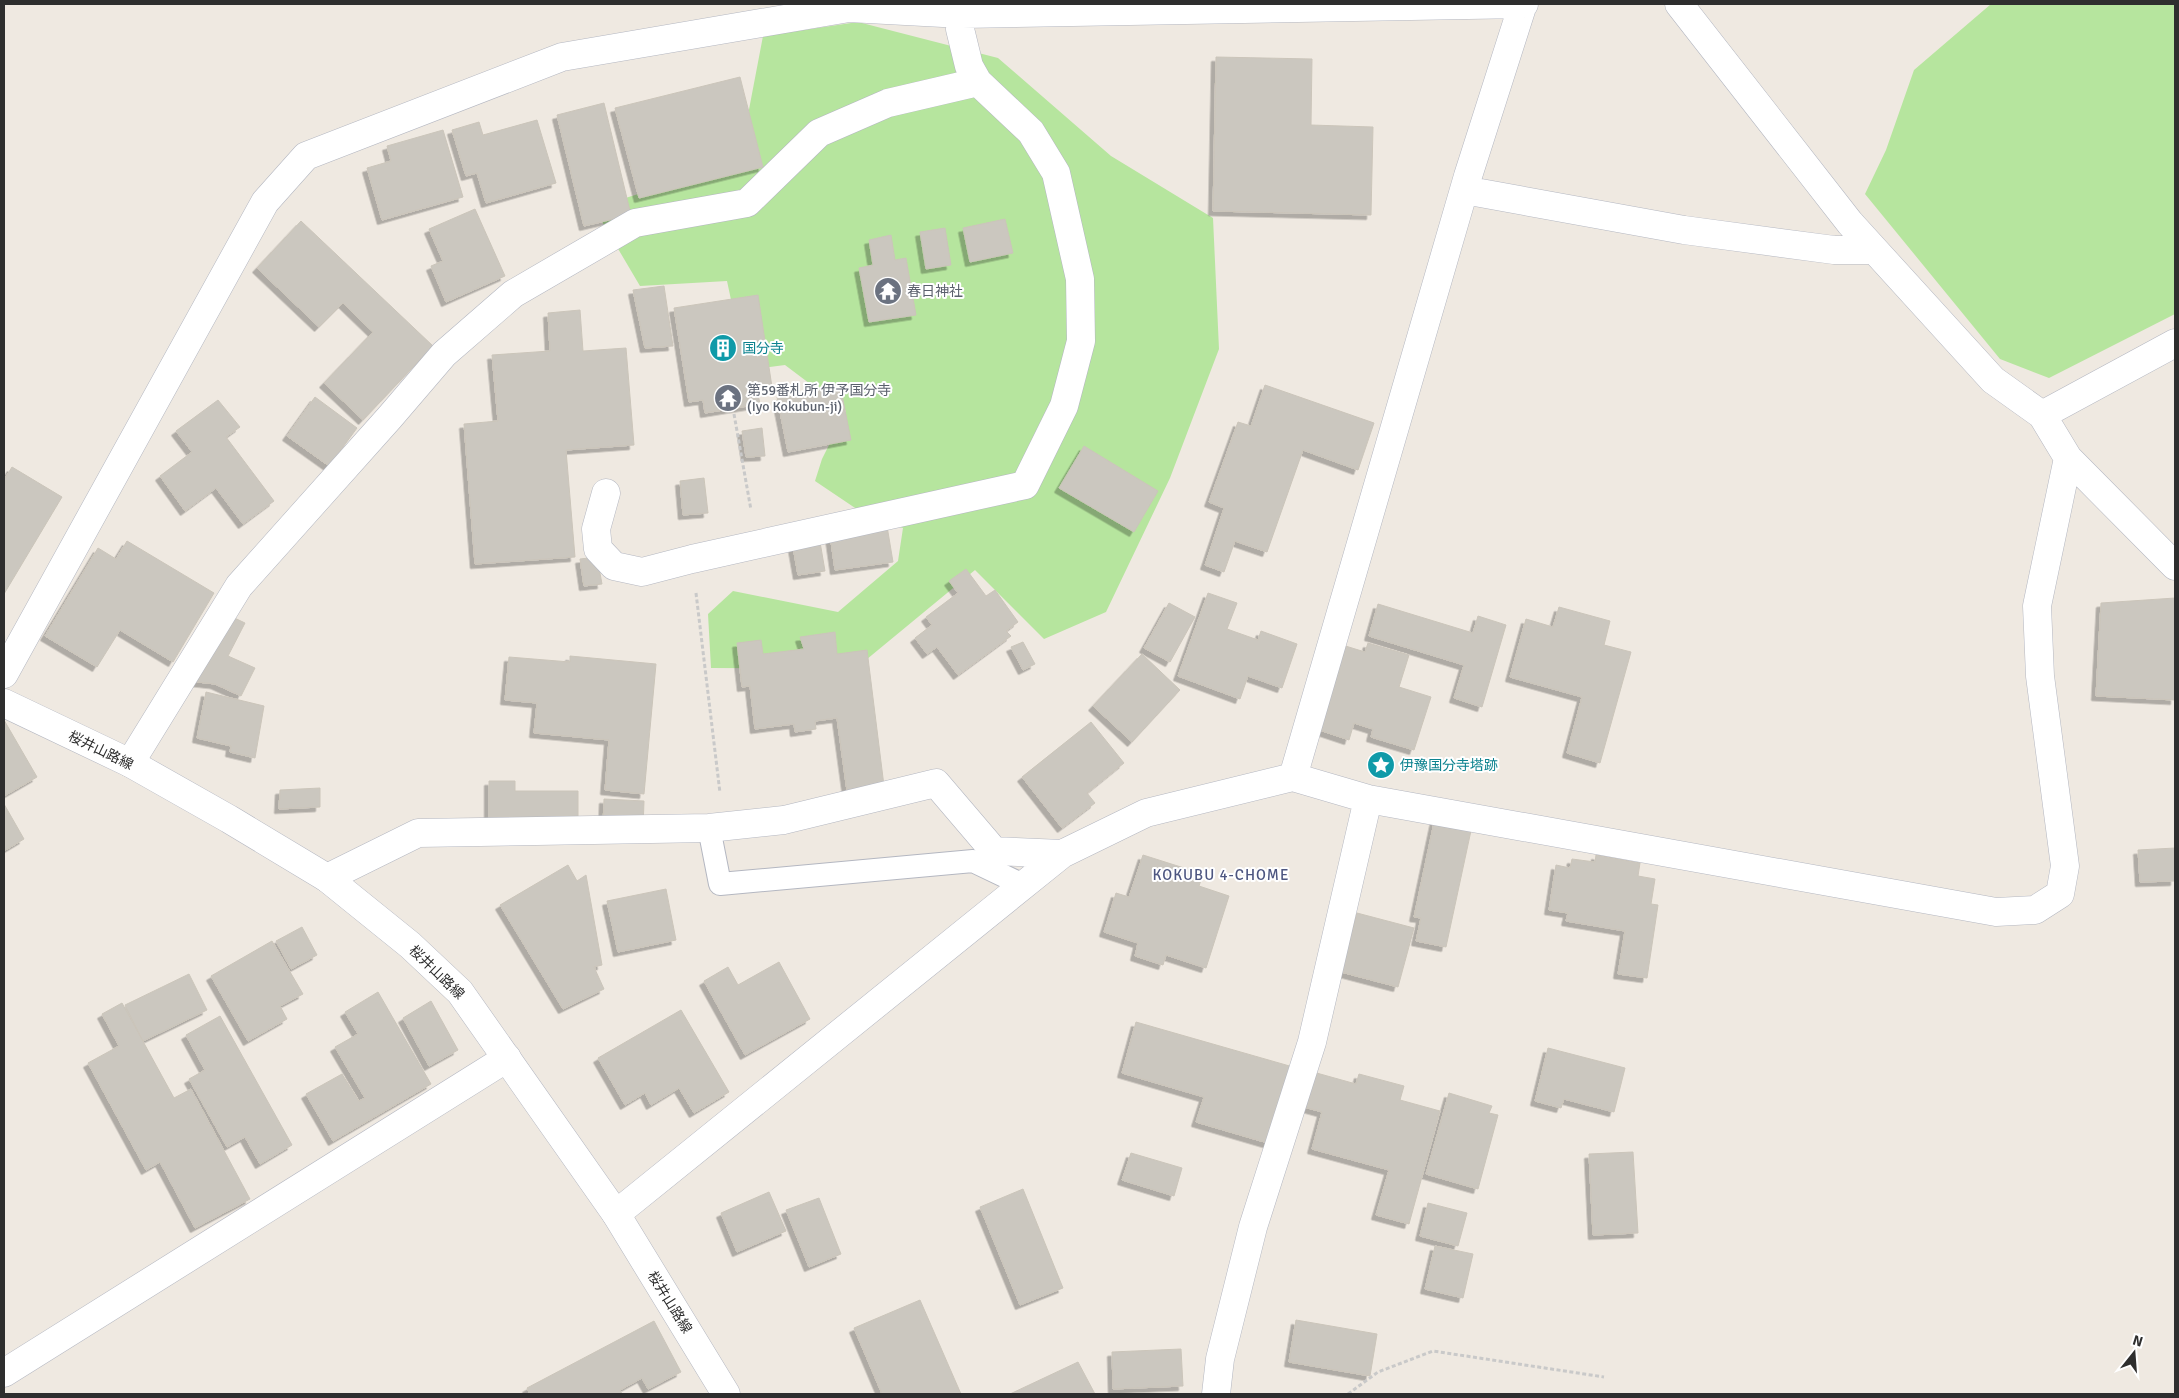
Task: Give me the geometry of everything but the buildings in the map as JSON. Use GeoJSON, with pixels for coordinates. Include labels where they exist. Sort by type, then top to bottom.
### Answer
{"type":"FeatureCollection","features":[{"type":"Feature","properties":{"kind":"street"},"geometry":{"type":"LineString","coordinates":[[4,674],[265,202],[306,156],[562,57],[849,6],[962,14],[1523,4],[1464,190],[1293,777]]}},
{"type":"Feature","properties":{"kind":"street"},"geometry":{"type":"LineString","coordinates":[[1679,4],[1850,223],[1993,380],[2042,416],[2068,458],[2175,566]]}},
{"type":"Feature","properties":{"kind":"street"},"geometry":{"type":"LineString","coordinates":[[606,493],[596,529],[598,549],[614,566],[642,572],[757,544],[1025,485],[1064,406],[1081,341],[1080,279],[1056,173],[1031,132],[978,82],[969,66],[960,29],[962,14]]}},
{"type":"Feature","properties":{"kind":"street"},"geometry":{"type":"LineString","coordinates":[[130,763],[239,586],[444,354],[513,294],[635,223],[747,203],[819,133],[888,103],[978,82]]}},
{"type":"Feature","properties":{"kind":"street"},"geometry":{"type":"LineString","coordinates":[[1464,190],[1684,230],[1834,250],[1874,250]]}},
{"type":"Feature","properties":{"kind":"street"},"geometry":{"type":"LineString","coordinates":[[2042,416],[2175,343]]}},
{"type":"Feature","properties":{"kind":"street"},"geometry":{"type":"LineString","coordinates":[[616,1214],[1062,854],[1146,813],[1293,777],[1368,799],[1996,912],[2035,910],[2060,894],[2065,866],[2040,676],[2037,606],[2068,458]]}},
{"type":"Feature","properties":{"kind":"street","name":"桜井山路線"},"geometry":{"type":"LineString","coordinates":[[4,702],[130,763],[327,878],[410,945],[460,992],[616,1214],[726,1394]]}},
{"type":"Feature","properties":{"kind":"street"},"geometry":{"type":"LineString","coordinates":[[327,878],[418,833],[717,827],[784,820],[936,783],[994,851],[1062,854]]}},
{"type":"Feature","properties":{"kind":"street"},"geometry":{"type":"LineString","coordinates":[[1216,1394],[1220,1359],[1253,1227],[1312,1042],[1368,799]]}},
{"type":"Feature","properties":{"kind":"street"},"geometry":{"type":"LineString","coordinates":[[4,1372],[506,1058]]}},
{"type":"Feature","properties":{"kind":"lane"},"geometry":{"type":"LineString","coordinates":[[717,827],[720,884],[973,861],[1024,885]]}},
{"type":"Feature","properties":{"kind":"path"},"geometry":{"type":"LineString","coordinates":[[734,414],[757,544]]}},
{"type":"Feature","properties":{"kind":"path"},"geometry":{"type":"LineString","coordinates":[[697,602],[717,827]]}},
{"type":"Feature","properties":{"kind":"path"},"geometry":{"type":"LineString","coordinates":[[1348,1394],[1378,1372],[1433,1351],[1604,1377]]}},
{"type":"Feature","properties":{"kind":"green space"},"geometry":{"type":"Polygon","coordinates":[[[1991,4],[2175,4],[2175,314],[2049,378],[2000,359],[1865,194],[1886,150],[1914,70],[1991,4]]]}},
{"type":"Feature","properties":{"kind":"green space"},"geometry":{"type":"Polygon","coordinates":[[[858,22],[998,58],[1111,156],[1213,218],[1219,349],[1170,478],[1106,612],[1044,639],[975,570],[855,669],[711,668],[708,614],[733,591],[838,612],[898,561],[903,528],[870,518],[815,481],[822,459],[846,411],[785,365],[746,370],[727,281],[640,286],[594,208],[739,162],[763,36],[858,22]]]}},
{"type":"Feature","properties":{"kind":"place","name":"春日神社"},"geometry":{"type":"Point","coordinates":[888,291]}},
{"type":"Feature","properties":{"kind":"place","name":"国分寺"},"geometry":{"type":"Point","coordinates":[723,348]}},
{"type":"Feature","properties":{"kind":"place","name":"第59番札所 伊予国分寺 (Iyo Kokubun-ji)"},"geometry":{"type":"Point","coordinates":[728,398]}},
{"type":"Feature","properties":{"kind":"place","name":"伊豫国分寺塔跡"},"geometry":{"type":"Point","coordinates":[1381,765]}},
{"type":"Feature","properties":{"kind":"district","name":"KOKUBU 4-CHOME"},"geometry":{"type":"Point","coordinates":[1221,875]}}]}
